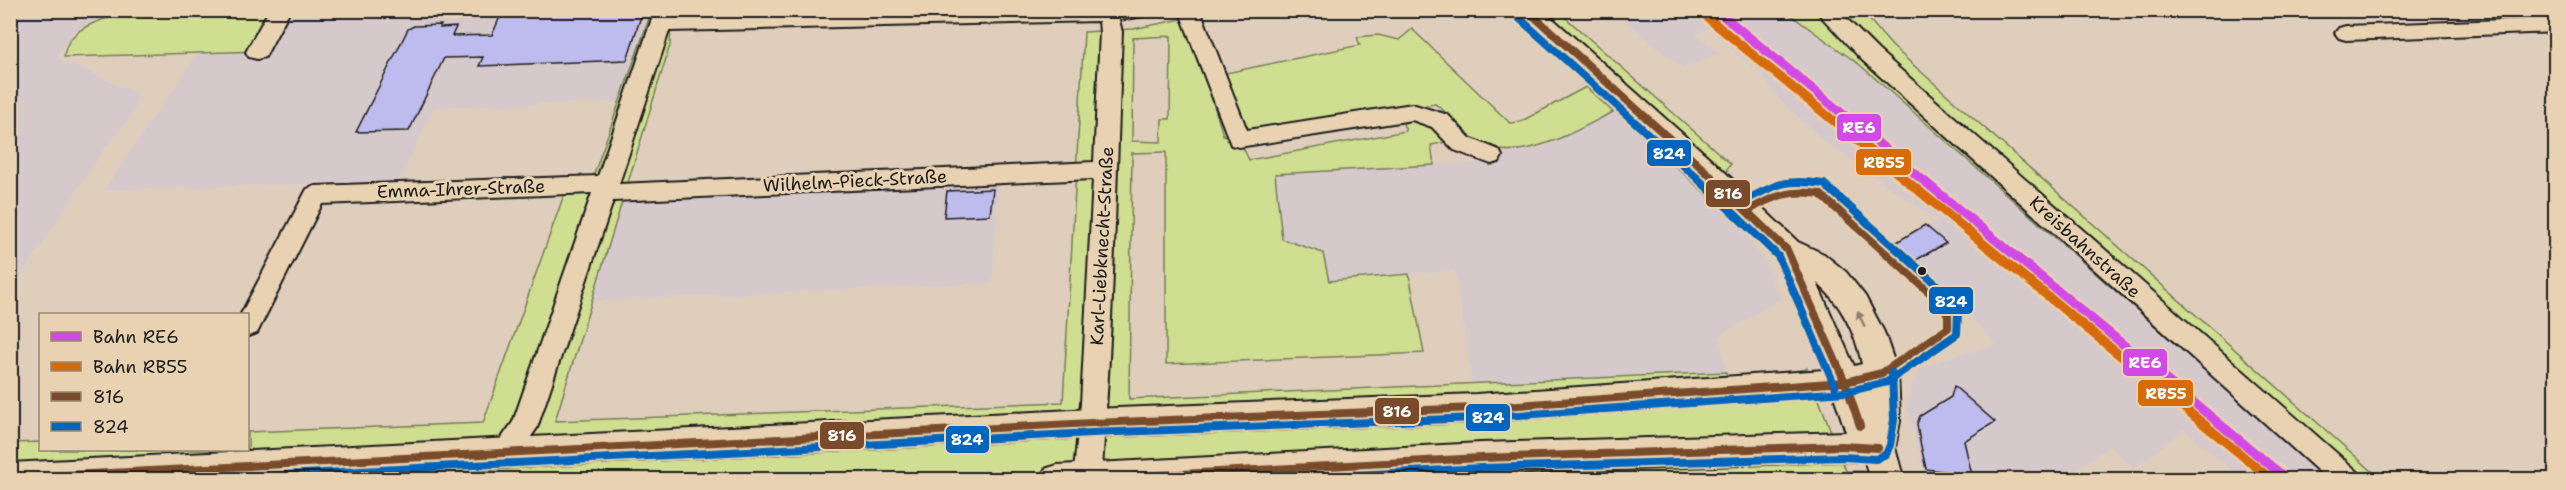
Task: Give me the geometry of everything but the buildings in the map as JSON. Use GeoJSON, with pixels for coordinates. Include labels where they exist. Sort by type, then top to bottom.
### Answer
{"type":"FeatureCollection","features":[{"type":"Feature","properties":{"kind":"street"},"geometry":{"type":"LineString","coordinates":[[257,52],[280,10]]}},
{"type":"Feature","properties":{"kind":"street"},"geometry":{"type":"LineString","coordinates":[[10,478],[179,460],[495,462],[524,429],[664,17],[1143,10]]}},
{"type":"Feature","properties":{"kind":"street"},"geometry":{"type":"LineString","coordinates":[[1189,10],[1239,139],[1412,112],[1440,121],[1462,144],[1491,156]]}},
{"type":"Feature","properties":{"kind":"street"},"geometry":{"type":"LineString","coordinates":[[1526,10],[1704,169],[1787,250],[1845,382],[1861,428],[1882,464]]}},
{"type":"Feature","properties":{"kind":"street","name":"Kreisbahnstraße"},"geometry":{"type":"LineString","coordinates":[[1826,10],[1869,55],[2348,480]]}},
{"type":"Feature","properties":{"kind":"street","name":"Karl-Liebknecht-Straße"},"geometry":{"type":"LineString","coordinates":[[1077,479],[1092,423],[1106,170],[1111,32],[1107,12]]}},
{"type":"Feature","properties":{"kind":"street"},"geometry":{"type":"LineString","coordinates":[[2346,33],[2556,25]]}},
{"type":"Feature","properties":{"kind":"street","name":"Wilhelm-Pieck-Straße"},"geometry":{"type":"LineString","coordinates":[[606,188],[1106,170]]}},
{"type":"Feature","properties":{"kind":"street","name":"Emma-Ihrer-Straße"},"geometry":{"type":"LineString","coordinates":[[249,324],[315,195],[606,188]]}},
{"type":"Feature","properties":{"kind":"street"},"geometry":{"type":"LineString","coordinates":[[1787,250],[1806,255],[1821,267],[1854,305],[1873,343],[1882,373],[1884,428],[1882,464]]}},
{"type":"Feature","properties":{"kind":"street"},"geometry":{"type":"LineString","coordinates":[[462,480],[471,464],[495,462],[1092,423],[1476,408],[1845,382],[1882,373]]}},
{"type":"Feature","properties":{"kind":"street"},"geometry":{"type":"LineString","coordinates":[[1077,479],[1504,457],[1842,446],[1882,464]]}},
{"type":"Feature","properties":{"kind":"shaded area"},"geometry":{"type":"Polygon","coordinates":[[[11,11],[130,11],[74,32],[57,58],[138,94],[135,108],[127,121],[99,156],[11,292],[11,11]]]}},
{"type":"Feature","properties":{"kind":"shaded area"},"geometry":{"type":"Polygon","coordinates":[[[289,11],[652,11],[620,102],[434,107],[399,181],[104,190],[198,53],[265,51],[289,11]]]}},
{"type":"Feature","properties":{"kind":"shaded area"},"geometry":{"type":"Polygon","coordinates":[[[1613,11],[1785,11],[1860,65],[2328,479],[2242,479],[2184,429],[2134,469],[2110,446],[2061,479],[1958,479],[1924,473],[1907,404],[1912,385],[1921,368],[1955,355],[1997,345],[1962,308],[1898,251],[1895,243],[1938,221],[1825,142],[1778,98],[1762,75],[1708,28],[1696,34],[1719,53],[1683,69],[1613,11]]]}},
{"type":"Feature","properties":{"kind":"shaded area"},"geometry":{"type":"Polygon","coordinates":[[[1616,111],[1735,221],[1765,261],[1780,299],[1719,336],[1726,372],[1472,383],[1455,271],[1287,284],[1275,173],[1489,162],[1501,151],[1547,146],[1616,111]]]}},
{"type":"Feature","properties":{"kind":"shaded area"},"geometry":{"type":"Polygon","coordinates":[[[999,182],[992,283],[591,301],[623,197],[999,182]]]}},
{"type":"Feature","properties":{"kind":"green space"},"geometry":{"type":"Polygon","coordinates":[[[652,10],[672,11],[670,45],[555,421],[1063,402],[1084,32],[1133,29],[1187,18],[1223,135],[1239,139],[1249,160],[1406,131],[1402,121],[1413,119],[1443,133],[1447,142],[1431,145],[1434,165],[1275,174],[1282,239],[1323,253],[1329,281],[1409,274],[1424,353],[1166,364],[1166,152],[1132,153],[1129,399],[1726,372],[1728,380],[1796,376],[1807,368],[1846,471],[1924,473],[1925,479],[1750,480],[1749,476],[1679,480],[11,480],[11,443],[39,442],[39,451],[249,451],[249,432],[483,423],[566,189],[589,188],[652,10]],[[1171,36],[1133,38],[1132,141],[1161,142],[1162,119],[1170,119],[1171,36]]]}},
{"type":"Feature","properties":{"kind":"green space"},"geometry":{"type":"Polygon","coordinates":[[[130,11],[289,11],[265,51],[64,57],[67,46],[79,31],[98,21],[130,11]]]}},
{"type":"Feature","properties":{"kind":"green space"},"geometry":{"type":"Polygon","coordinates":[[[1507,11],[1558,11],[1731,164],[1727,169],[1728,177],[1735,184],[1709,197],[1507,11]]]}},
{"type":"Feature","properties":{"kind":"green space"},"geometry":{"type":"Polygon","coordinates":[[[1785,11],[1862,11],[1892,46],[2381,479],[2328,479],[1860,65],[1785,11]]]}},
{"type":"Feature","properties":{"kind":"green space"},"geometry":{"type":"Polygon","coordinates":[[[1412,29],[1510,123],[1520,122],[1586,87],[1613,112],[1560,138],[1522,150],[1503,151],[1484,147],[1466,138],[1444,111],[1435,104],[1240,132],[1221,74],[1360,45],[1357,37],[1378,35],[1399,40],[1412,29]]]}},
{"type":"Feature","properties":{"kind":"rail line","name":"RE6"},"geometry":{"type":"LineString","coordinates":[[1716,10],[2288,480]]}},
{"type":"Feature","properties":{"kind":"rail line","name":"RB55"},"geometry":{"type":"LineString","coordinates":[[1708,18],[2272,480]]}},
{"type":"Feature","properties":{"kind":"transit line","name":"816"},"geometry":{"type":"LineString","coordinates":[[1527,10],[1703,169],[1787,250],[1845,382],[1860,426]]}},
{"type":"Feature","properties":{"kind":"transit line","name":"824"},"geometry":{"type":"LineString","coordinates":[[1519,18],[1696,177],[1778,256],[1835,386]]}},
{"type":"Feature","properties":{"kind":"transit line","name":"824"},"geometry":{"type":"LineString","coordinates":[[187,480],[1092,433],[1476,418],[1846,392],[1887,382],[1957,334],[1958,313],[1948,295],[1824,184],[1799,180],[1780,182],[1742,202]]}},
{"type":"Feature","properties":{"kind":"transit line","name":"816"},"geometry":{"type":"LineString","coordinates":[[10,478],[1092,423],[1476,408],[1845,382],[1882,373],[1948,328],[1948,315],[1940,302],[1820,194],[1800,191],[1782,194],[1748,211]]}},
{"type":"Feature","properties":{"kind":"transit line","name":"824"},"geometry":{"type":"LineString","coordinates":[[1269,480],[1481,468],[1842,457],[1876,459],[1886,454],[1893,434],[1892,373]]}},
{"type":"Feature","properties":{"kind":"transit line","name":"816"},"geometry":{"type":"LineString","coordinates":[[1067,480],[1481,458],[1842,446],[1878,448]]}}]}
